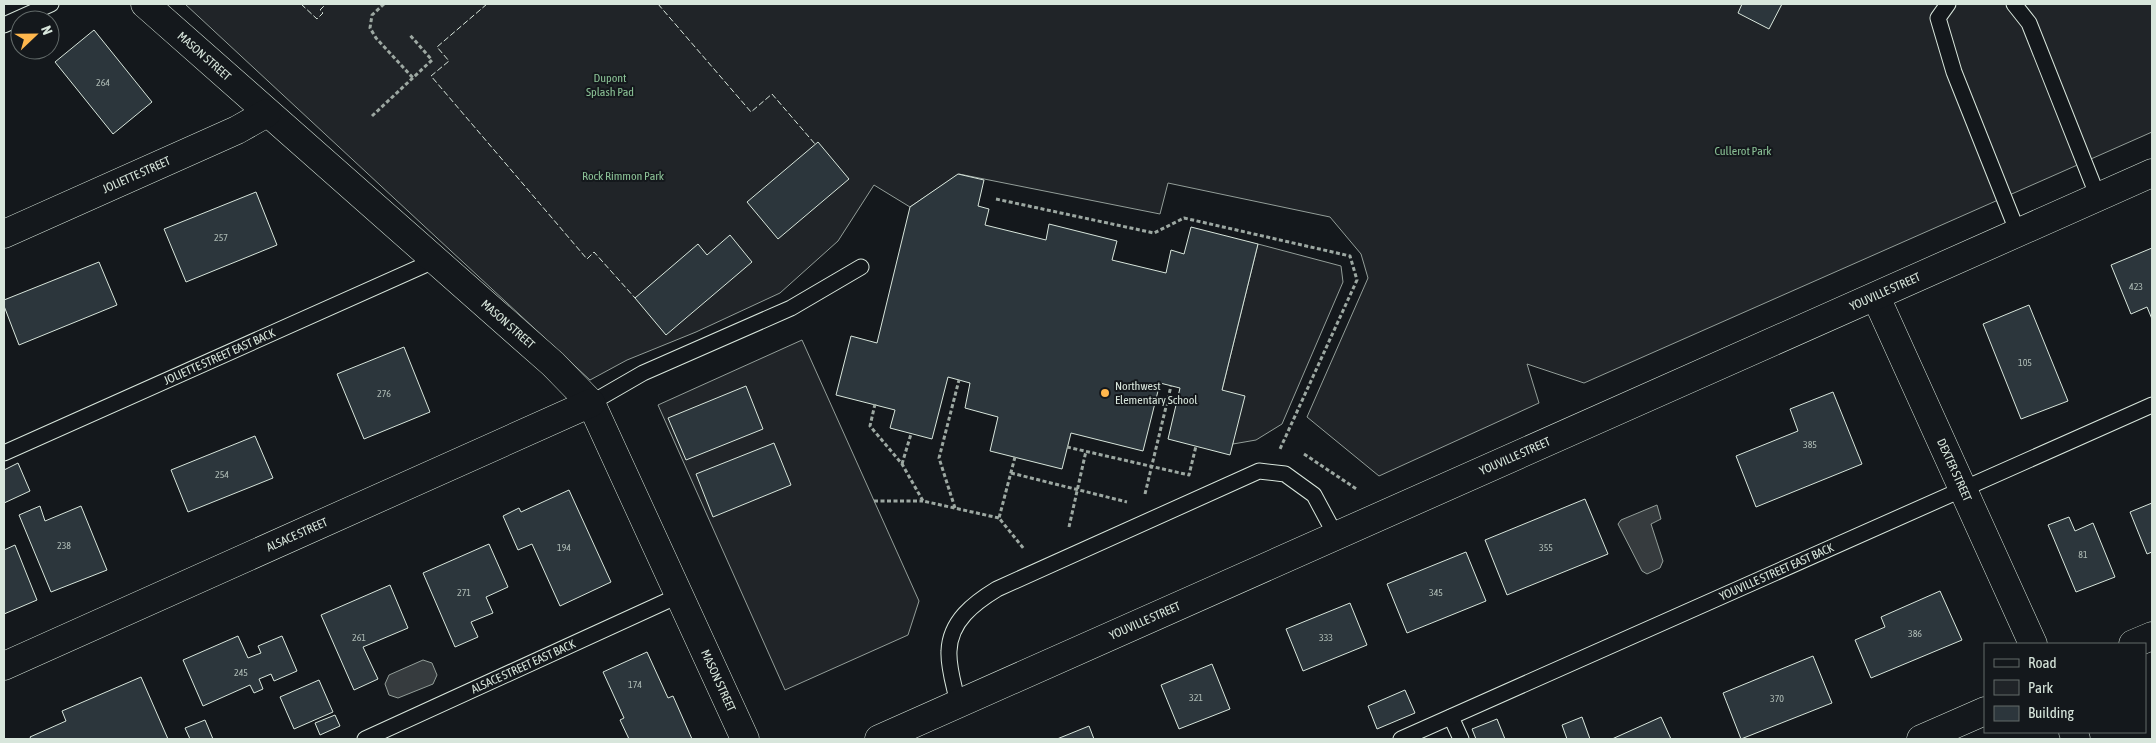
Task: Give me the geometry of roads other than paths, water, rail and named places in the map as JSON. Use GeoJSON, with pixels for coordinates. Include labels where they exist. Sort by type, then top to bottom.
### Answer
{"type":"FeatureCollection","features":[{"type":"Feature","properties":{"kind":"street","name":"MASON STREET"},"geometry":{"type":"LineString","coordinates":[[145,4],[558,368],[591,403],[745,739]]}},
{"type":"Feature","properties":{"kind":"street","name":"JOLIETTE STREET"},"geometry":{"type":"LineString","coordinates":[[4,234],[237,130],[267,112]]}},
{"type":"Feature","properties":{"kind":"street","name":"YOUVILLE STREET"},"geometry":{"type":"LineString","coordinates":[[879,739],[2152,173]]}},
{"type":"Feature","properties":{"kind":"street","name":"DEXTER STREET"},"geometry":{"type":"LineString","coordinates":[[1876,297],[2033,643]]}},
{"type":"Feature","properties":{"kind":"street","name":"ALSACE STREET"},"geometry":{"type":"LineString","coordinates":[[4,666],[591,403]]}},
{"type":"Feature","properties":{"kind":"street"},"geometry":{"type":"LineString","coordinates":[[2136,643],[2152,636]]}},
{"type":"Feature","properties":{"kind":"street"},"geometry":{"type":"LineString","coordinates":[[1920,739],[1984,711]]}},
{"type":"Feature","properties":{"kind":"lane"},"geometry":{"type":"LineString","coordinates":[[4,25],[52,4]]}},
{"type":"Feature","properties":{"kind":"lane"},"geometry":{"type":"LineString","coordinates":[[1948,4],[1938,18],[1954,72],[2018,233]]}},
{"type":"Feature","properties":{"kind":"lane"},"geometry":{"type":"LineString","coordinates":[[2014,4],[2029,23],[2098,197]]}},
{"type":"Feature","properties":{"kind":"lane","name":"JOLIETTE STREET EAST BACK"},"geometry":{"type":"LineString","coordinates":[[4,453],[436,260]]}},
{"type":"Feature","properties":{"kind":"lane"},"geometry":{"type":"LineString","coordinates":[[591,403],[643,373],[791,308],[861,267]]}},
{"type":"Feature","properties":{"kind":"lane","name":"YOUVILLE STREET EAST BACK"},"geometry":{"type":"LineString","coordinates":[[1401,739],[2152,405]]}},
{"type":"Feature","properties":{"kind":"lane"},"geometry":{"type":"LineString","coordinates":[[958,704],[949,651],[954,630],[973,604],[997,589],[1259,471],[1285,474],[1314,495],[1336,536]]}},
{"type":"Feature","properties":{"kind":"lane","name":"ALSACE STREET EAST BACK"},"geometry":{"type":"LineString","coordinates":[[365,739],[680,595]]}},
{"type":"Feature","properties":{"kind":"lane"},"geometry":{"type":"LineString","coordinates":[[1452,717],[1461,739]]}},
{"type":"Feature","properties":{"kind":"place","name":"Northwest Elementary School"},"geometry":{"type":"Point","coordinates":[1105,393]}},
{"type":"Feature","properties":{"kind":"park label","name":"Dupont Splash Pad"},"geometry":{"type":"Point","coordinates":[610,85]}},
{"type":"Feature","properties":{"kind":"park label","name":"Cullerot Park"},"geometry":{"type":"Point","coordinates":[1743,151]}},
{"type":"Feature","properties":{"kind":"park label","name":"Rock Rimmon Park"},"geometry":{"type":"Point","coordinates":[623,176]}}]}
